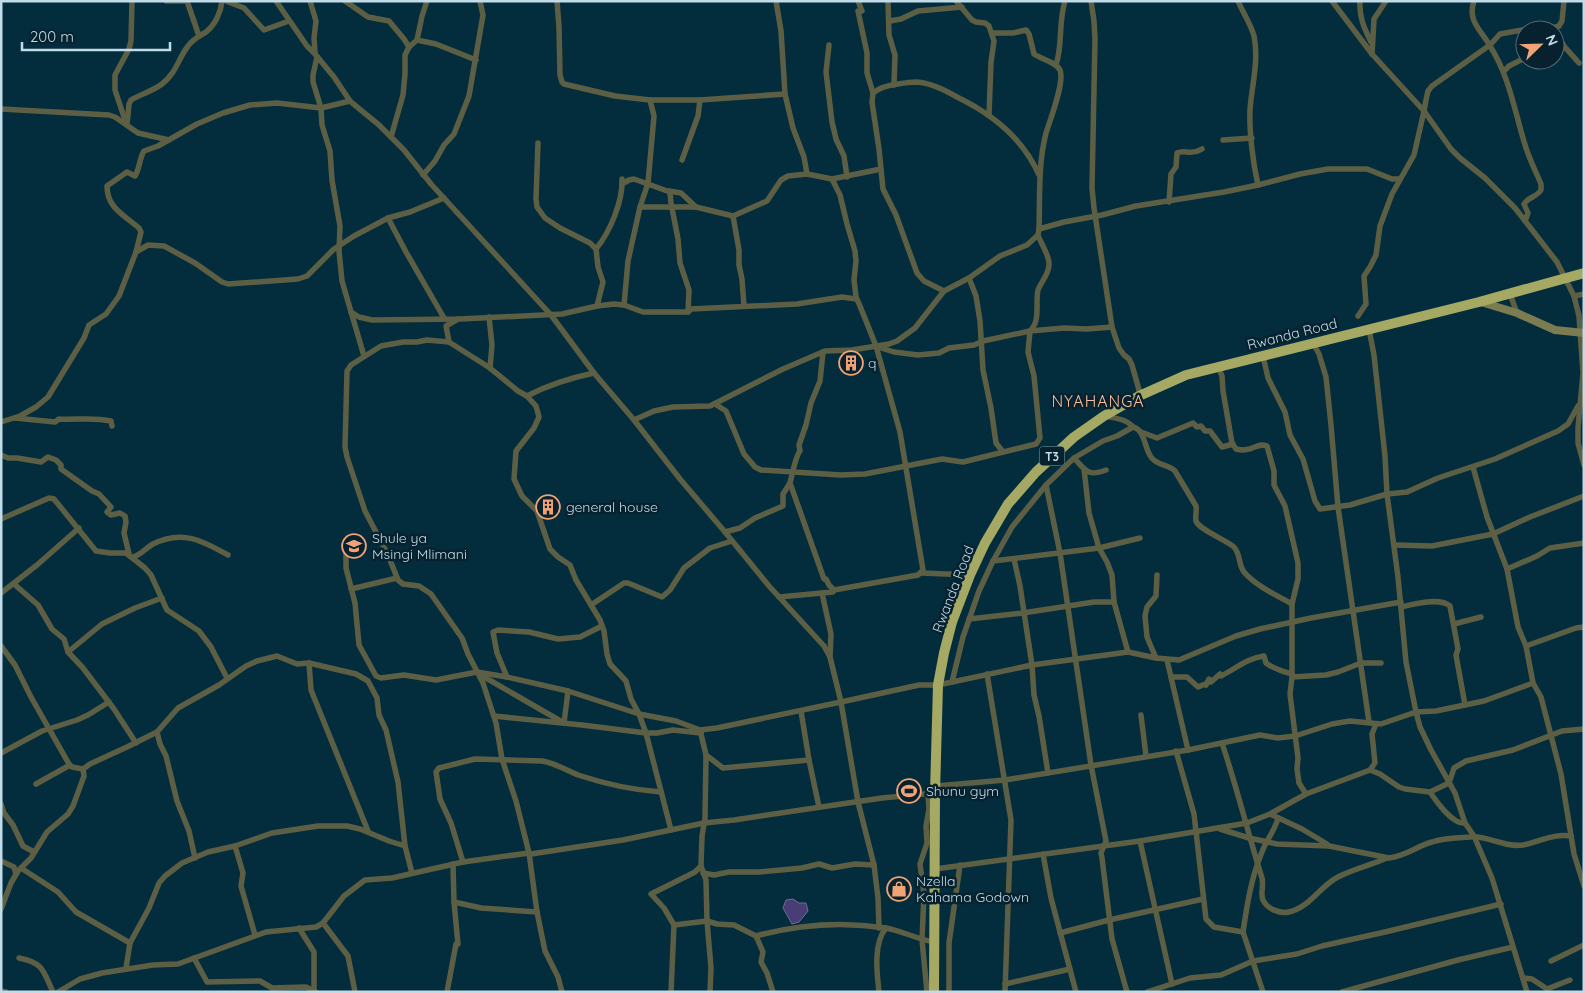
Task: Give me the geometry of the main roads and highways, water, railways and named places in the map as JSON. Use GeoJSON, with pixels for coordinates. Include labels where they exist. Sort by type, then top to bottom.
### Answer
{"type":"FeatureCollection","features":[{"type":"Feature","properties":{"kind":"highway","name":"Rwanda Road"},"geometry":{"type":"LineString","coordinates":[[934,992],[935,866],[933,791],[938,685],[952,622],[970,575],[985,543],[1008,504],[1020,489],[1054,454],[1104,416],[1139,396],[1186,375],[1479,302],[1584,273]]}},
{"type":"Feature","properties":{"kind":"place","name":"q"},"geometry":{"type":"Point","coordinates":[851,363]}},
{"type":"Feature","properties":{"kind":"place","name":"general house"},"geometry":{"type":"Point","coordinates":[548,507]}},
{"type":"Feature","properties":{"kind":"place","name":"Shule ya Msingi Mlimani"},"geometry":{"type":"Point","coordinates":[354,546]}},
{"type":"Feature","properties":{"kind":"place","name":"Shunu gym"},"geometry":{"type":"Point","coordinates":[909,791]}},
{"type":"Feature","properties":{"kind":"place","name":"Nzella Kahama Godown"},"geometry":{"type":"Point","coordinates":[899,889]}},
{"type":"Feature","properties":{"kind":"district","name":"NYAHANGA"},"geometry":{"type":"Point","coordinates":[1098,401]}}]}
